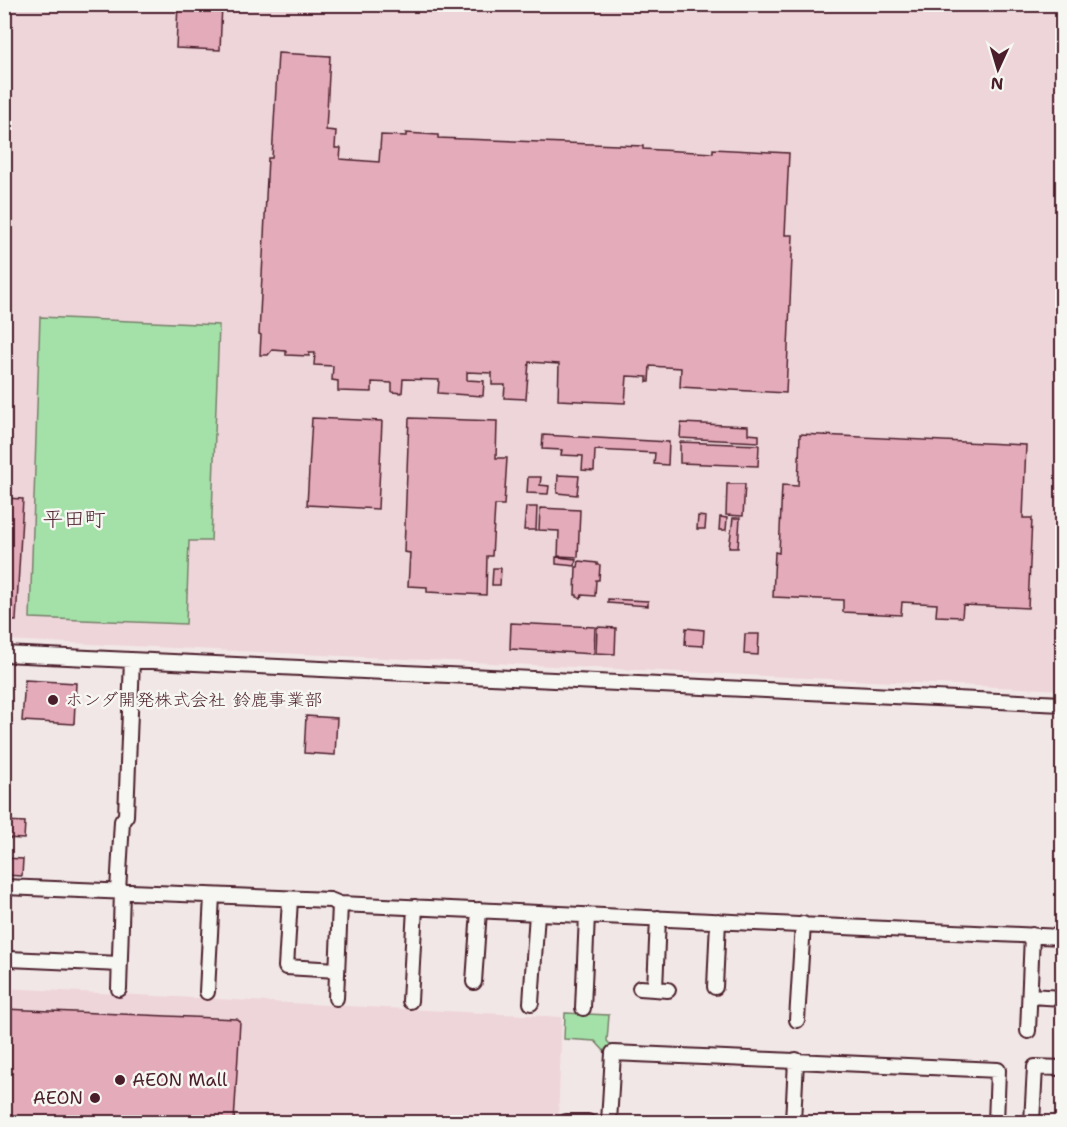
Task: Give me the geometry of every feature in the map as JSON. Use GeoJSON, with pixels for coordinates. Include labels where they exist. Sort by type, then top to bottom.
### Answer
{"type":"FeatureCollection","features":[{"type":"Feature","properties":{"kind":"street"},"geometry":{"type":"LineString","coordinates":[[4,654],[1062,704]]}},
{"type":"Feature","properties":{"kind":"street"},"geometry":{"type":"LineString","coordinates":[[119,989],[122,821],[126,816],[132,660]]}},
{"type":"Feature","properties":{"kind":"street"},"geometry":{"type":"LineString","coordinates":[[4,887],[330,900],[340,904],[1062,937]]}},
{"type":"Feature","properties":{"kind":"street"},"geometry":{"type":"LineString","coordinates":[[207,992],[212,896]]}},
{"type":"Feature","properties":{"kind":"street"},"geometry":{"type":"LineString","coordinates":[[290,899],[286,967],[337,970]]}},
{"type":"Feature","properties":{"kind":"street"},"geometry":{"type":"LineString","coordinates":[[336,998],[340,904]]}},
{"type":"Feature","properties":{"kind":"street"},"geometry":{"type":"LineString","coordinates":[[410,1001],[415,907]]}},
{"type":"Feature","properties":{"kind":"street"},"geometry":{"type":"LineString","coordinates":[[474,982],[478,910]]}},
{"type":"Feature","properties":{"kind":"street"},"geometry":{"type":"LineString","coordinates":[[531,1003],[537,913]]}},
{"type":"Feature","properties":{"kind":"street"},"geometry":{"type":"LineString","coordinates":[[583,1008],[587,915]]}},
{"type":"Feature","properties":{"kind":"street"},"geometry":{"type":"LineString","coordinates":[[640,988],[661,989],[658,918]]}},
{"type":"Feature","properties":{"kind":"street"},"geometry":{"type":"LineString","coordinates":[[715,987],[718,921]]}},
{"type":"Feature","properties":{"kind":"street"},"geometry":{"type":"LineString","coordinates":[[796,1020],[803,924]]}},
{"type":"Feature","properties":{"kind":"street"},"geometry":{"type":"LineString","coordinates":[[1028,1031],[1032,935]]}},
{"type":"Feature","properties":{"kind":"street"},"geometry":{"type":"LineString","coordinates":[[9,959],[120,964]]}},
{"type":"Feature","properties":{"kind":"street"},"geometry":{"type":"LineString","coordinates":[[1030,996],[1062,998]]}},
{"type":"Feature","properties":{"kind":"street"},"geometry":{"type":"LineString","coordinates":[[609,1122],[613,1053],[998,1070],[996,1122]]}},
{"type":"Feature","properties":{"kind":"street"},"geometry":{"type":"LineString","coordinates":[[793,1122],[796,1060]]}},
{"type":"Feature","properties":{"kind":"street"},"geometry":{"type":"LineString","coordinates":[[1032,1122],[1035,1066],[1062,1068]]}},
{"type":"Feature","properties":{"kind":"street"},"geometry":{"type":"LineString","coordinates":[[566,1122],[588,1122]]}},
{"type":"Feature","properties":{"kind":"shaded area"},"geometry":{"type":"Polygon","coordinates":[[[5,5],[1062,5],[1062,690],[5,640],[5,5]]]}},
{"type":"Feature","properties":{"kind":"shaded area"},"geometry":{"type":"Polygon","coordinates":[[[4,988],[562,1017],[558,1122],[5,1122],[4,988]]]}},
{"type":"Feature","properties":{"kind":"green space"},"geometry":{"type":"Polygon","coordinates":[[[40,317],[219,325],[211,541],[189,541],[186,624],[30,618],[40,317]]]}},
{"type":"Feature","properties":{"kind":"green space"},"geometry":{"type":"Polygon","coordinates":[[[565,1013],[609,1015],[607,1041],[613,1047],[607,1054],[595,1041],[564,1039],[565,1013]]]}},
{"type":"Feature","properties":{"kind":"building"},"geometry":{"type":"Polygon","coordinates":[[[178,4],[222,4],[220,50],[176,48],[178,4]]]}},
{"type":"Feature","properties":{"kind":"building"},"geometry":{"type":"Polygon","coordinates":[[[278,53],[330,56],[326,130],[336,131],[335,148],[341,148],[340,159],[379,162],[381,135],[406,136],[406,133],[438,135],[438,138],[643,146],[643,149],[713,153],[713,149],[789,153],[785,235],[793,235],[786,393],[680,387],[681,368],[650,366],[649,382],[647,382],[647,377],[627,376],[625,403],[558,400],[559,364],[529,362],[526,399],[504,398],[505,385],[492,385],[492,373],[467,372],[467,380],[484,381],[483,396],[438,393],[439,380],[403,379],[402,393],[392,392],[392,383],[372,382],[372,392],[338,391],[338,381],[332,380],[333,366],[314,365],[315,353],[309,353],[309,356],[286,355],[286,351],[272,350],[268,355],[260,355],[261,335],[259,334],[268,158],[272,158],[278,53]]]}},
{"type":"Feature","properties":{"kind":"building"},"geometry":{"type":"Polygon","coordinates":[[[312,418],[382,421],[378,509],[307,505],[312,418]]]}},
{"type":"Feature","properties":{"kind":"building"},"geometry":{"type":"Polygon","coordinates":[[[409,418],[497,421],[496,458],[507,458],[504,505],[495,505],[492,556],[487,556],[486,595],[427,592],[427,587],[408,586],[410,553],[404,552],[409,418]]]}},
{"type":"Feature","properties":{"kind":"building"},"geometry":{"type":"Polygon","coordinates":[[[681,423],[748,426],[748,434],[759,435],[759,442],[680,438],[681,423]]]}},
{"type":"Feature","properties":{"kind":"building"},"geometry":{"type":"Polygon","coordinates":[[[800,434],[1026,445],[1023,518],[1032,518],[1028,608],[963,605],[962,617],[936,616],[937,604],[902,602],[901,615],[843,612],[843,600],[773,597],[775,552],[779,553],[782,485],[798,486],[800,434]]]}},
{"type":"Feature","properties":{"kind":"building"},"geometry":{"type":"Polygon","coordinates":[[[543,435],[669,442],[668,465],[654,464],[655,453],[595,450],[594,471],[582,470],[583,456],[561,455],[562,450],[542,449],[543,435]]]}},
{"type":"Feature","properties":{"kind":"building"},"geometry":{"type":"Polygon","coordinates":[[[680,442],[759,445],[758,466],[680,463],[680,442]]]}},
{"type":"Feature","properties":{"kind":"building"},"geometry":{"type":"Polygon","coordinates":[[[558,475],[579,476],[577,495],[557,493],[558,475]]]}},
{"type":"Feature","properties":{"kind":"building"},"geometry":{"type":"Polygon","coordinates":[[[528,477],[541,477],[540,485],[549,486],[548,494],[527,493],[528,477]]]}},
{"type":"Feature","properties":{"kind":"building"},"geometry":{"type":"Polygon","coordinates":[[[727,484],[745,484],[743,516],[726,515],[727,484]]]}},
{"type":"Feature","properties":{"kind":"building"},"geometry":{"type":"Polygon","coordinates":[[[4,498],[23,499],[16,621],[4,620],[4,498]]]}},
{"type":"Feature","properties":{"kind":"building"},"geometry":{"type":"Polygon","coordinates":[[[526,507],[537,507],[536,530],[524,530],[526,507]]]}},
{"type":"Feature","properties":{"kind":"building"},"geometry":{"type":"Polygon","coordinates":[[[540,508],[580,510],[578,557],[558,556],[559,531],[539,530],[540,508]]]}},
{"type":"Feature","properties":{"kind":"building"},"geometry":{"type":"Polygon","coordinates":[[[698,516],[706,517],[705,529],[697,529],[698,516]]]}},
{"type":"Feature","properties":{"kind":"building"},"geometry":{"type":"Polygon","coordinates":[[[720,517],[727,518],[726,530],[719,530],[720,517]]]}},
{"type":"Feature","properties":{"kind":"building"},"geometry":{"type":"Polygon","coordinates":[[[733,518],[740,518],[738,548],[729,548],[733,518]]]}},
{"type":"Feature","properties":{"kind":"building"},"geometry":{"type":"Polygon","coordinates":[[[556,557],[576,559],[575,566],[556,564],[556,557]]]}},
{"type":"Feature","properties":{"kind":"building"},"geometry":{"type":"Polygon","coordinates":[[[579,561],[600,565],[595,596],[582,595],[581,598],[575,595],[576,567],[579,561]]]}},
{"type":"Feature","properties":{"kind":"building"},"geometry":{"type":"Polygon","coordinates":[[[493,568],[501,568],[500,585],[492,585],[493,568]]]}},
{"type":"Feature","properties":{"kind":"building"},"geometry":{"type":"Polygon","coordinates":[[[608,599],[648,601],[648,606],[608,603],[608,599]]]}},
{"type":"Feature","properties":{"kind":"building"},"geometry":{"type":"Polygon","coordinates":[[[511,623],[595,627],[594,654],[510,649],[511,623]]]}},
{"type":"Feature","properties":{"kind":"building"},"geometry":{"type":"Polygon","coordinates":[[[597,627],[616,628],[615,654],[596,653],[597,627]]]}},
{"type":"Feature","properties":{"kind":"building"},"geometry":{"type":"Polygon","coordinates":[[[686,628],[704,630],[703,646],[685,645],[686,628]]]}},
{"type":"Feature","properties":{"kind":"building"},"geometry":{"type":"Polygon","coordinates":[[[745,634],[759,634],[758,655],[744,654],[745,634]]]}},
{"type":"Feature","properties":{"kind":"building"},"geometry":{"type":"Polygon","coordinates":[[[25,680],[76,683],[74,724],[22,721],[25,680]]]}},
{"type":"Feature","properties":{"kind":"building"},"geometry":{"type":"Polygon","coordinates":[[[306,716],[337,718],[335,755],[304,753],[306,716]]]}},
{"type":"Feature","properties":{"kind":"building"},"geometry":{"type":"Polygon","coordinates":[[[4,821],[25,822],[24,839],[4,838],[4,821]]]}},
{"type":"Feature","properties":{"kind":"building"},"geometry":{"type":"Polygon","coordinates":[[[4,858],[23,859],[22,876],[4,875],[4,858]]]}},
{"type":"Feature","properties":{"kind":"building","name":"AEON Mall"},"geometry":{"type":"Polygon","coordinates":[[[4,1009],[237,1019],[240,1022],[234,1122],[4,1122],[4,1009]]]}},
{"type":"Feature","properties":{"kind":"place","name":"ホンダ開発株式会社 鈴鹿事業部"},"geometry":{"type":"Point","coordinates":[53,700]}},
{"type":"Feature","properties":{"kind":"place","name":"AEON Mall"},"geometry":{"type":"Point","coordinates":[120,1080]}},
{"type":"Feature","properties":{"kind":"place","name":"AEON"},"geometry":{"type":"Point","coordinates":[95,1098]}},
{"type":"Feature","properties":{"kind":"district","name":"平田町"},"geometry":{"type":"Point","coordinates":[74,519]}}]}
